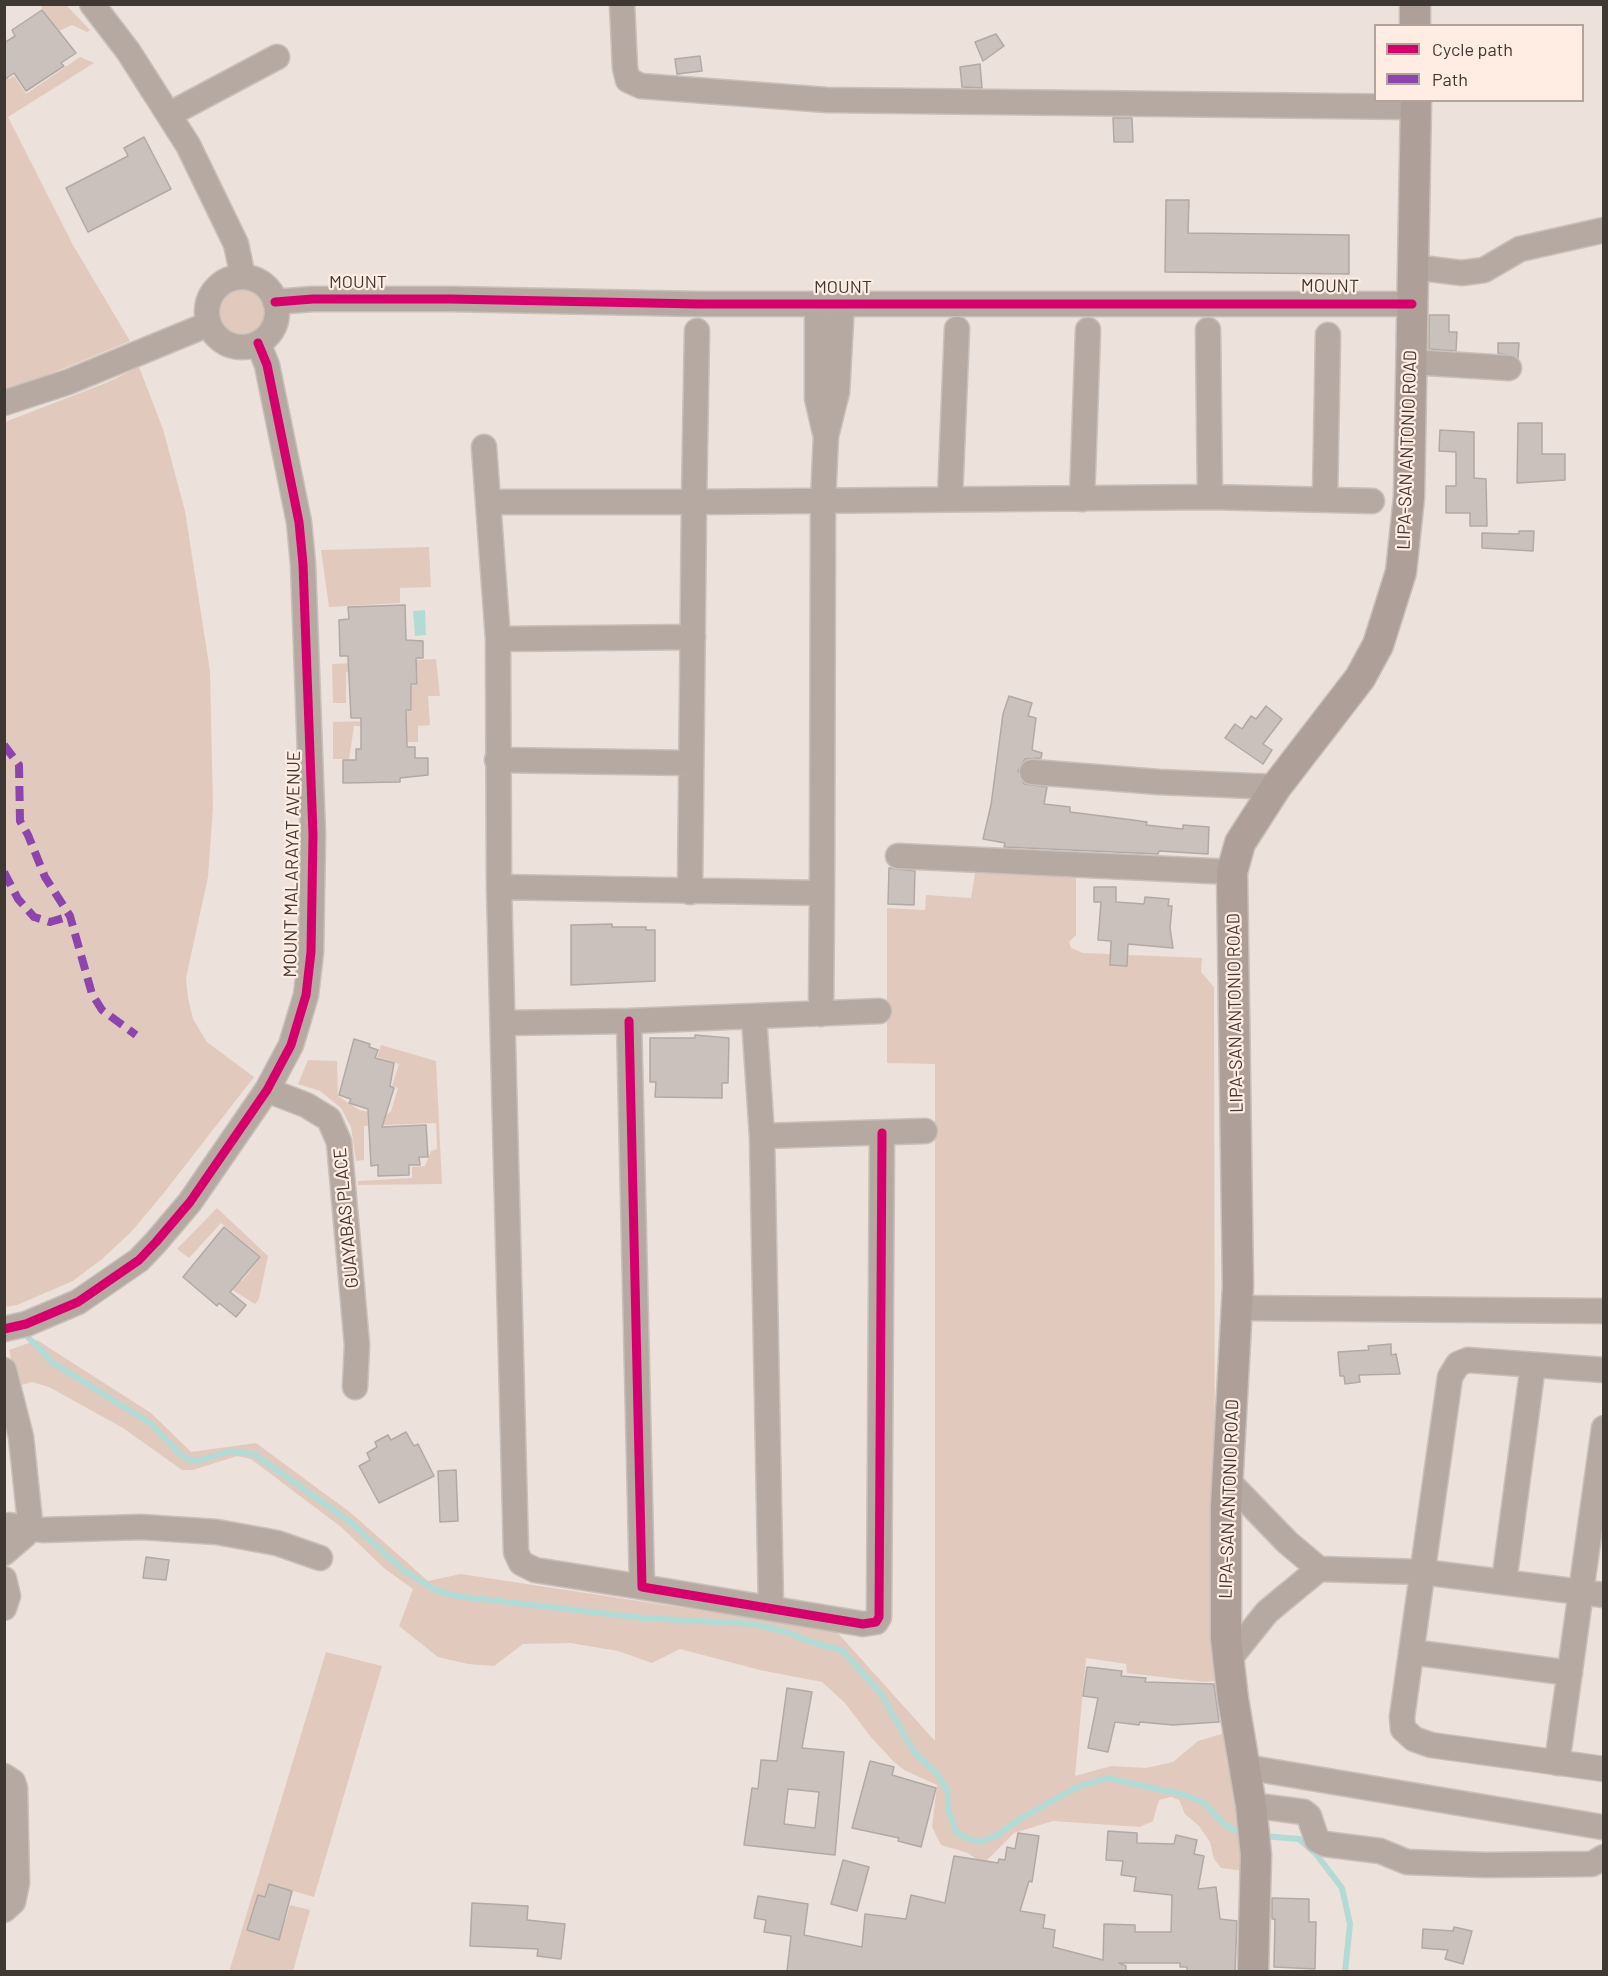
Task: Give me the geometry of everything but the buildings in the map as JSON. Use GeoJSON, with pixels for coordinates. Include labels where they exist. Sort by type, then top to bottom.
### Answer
{"type":"FeatureCollection","features":[{"type":"Feature","properties":{"kind":"main road"},"geometry":{"type":"LineString","coordinates":[[1415,4],[1415,24]]}},
{"type":"Feature","properties":{"kind":"main road","name":"LIPA-SAN ANTONIO ROAD"},"geometry":{"type":"LineString","coordinates":[[1253,1971],[1256,1856],[1252,1809],[1227,1662],[1228,1481],[1237,1308],[1237,1114],[1232,872],[1240,843],[1276,787],[1360,678],[1378,645],[1401,572],[1409,497],[1416,104]]}},
{"type":"Feature","properties":{"kind":"street"},"geometry":{"type":"LineString","coordinates":[[92,4],[128,51],[188,144],[236,244],[243,277]]}},
{"type":"Feature","properties":{"kind":"street"},"geometry":{"type":"LineString","coordinates":[[622,4],[625,68],[628,80],[641,86],[827,100],[1416,104]]}},
{"type":"Feature","properties":{"kind":"street"},"geometry":{"type":"LineString","coordinates":[[170,114],[277,57]]}},
{"type":"Feature","properties":{"kind":"street"},"geometry":{"type":"LineString","coordinates":[[1413,267],[1462,273],[1484,270],[1520,249],[1604,230]]}},
{"type":"Feature","properties":{"kind":"street"},"geometry":{"type":"LineString","coordinates":[[243,277],[260,282],[270,291],[275,302],[276,315],[273,327],[258,343],[242,347],[229,344],[218,338],[209,324],[207,306],[212,293],[229,279],[243,277]]}},
{"type":"Feature","properties":{"kind":"street","name":"MOUNT"},"geometry":{"type":"LineString","coordinates":[[275,302],[313,299],[450,299],[655,304],[1412,304]]}},
{"type":"Feature","properties":{"kind":"street"},"geometry":{"type":"LineString","coordinates":[[817,303],[817,398],[826,436]]}},
{"type":"Feature","properties":{"kind":"street"},"geometry":{"type":"LineString","coordinates":[[821,1014],[824,501],[826,436],[837,392],[842,304]]}},
{"type":"Feature","properties":{"kind":"street"},"geometry":{"type":"LineString","coordinates":[[4,403],[68,382],[209,324]]}},
{"type":"Feature","properties":{"kind":"street"},"geometry":{"type":"LineString","coordinates":[[950,498],[957,329]]}},
{"type":"Feature","properties":{"kind":"street"},"geometry":{"type":"LineString","coordinates":[[1082,499],[1088,330]]}},
{"type":"Feature","properties":{"kind":"street"},"geometry":{"type":"LineString","coordinates":[[1208,330],[1210,497]]}},
{"type":"Feature","properties":{"kind":"street"},"geometry":{"type":"LineString","coordinates":[[690,892],[697,331]]}},
{"type":"Feature","properties":{"kind":"street"},"geometry":{"type":"LineString","coordinates":[[1325,498],[1328,335]]}},
{"type":"Feature","properties":{"kind":"street","name":"MOUNT MALARAYAT AVENUE"},"geometry":{"type":"LineString","coordinates":[[10,1329],[78,1302],[138,1260],[190,1202],[267,1090],[291,1045],[306,995],[311,952],[313,835],[307,625],[299,522],[267,365],[258,343]]}},
{"type":"Feature","properties":{"kind":"street"},"geometry":{"type":"LineString","coordinates":[[1411,362],[1509,368]]}},
{"type":"Feature","properties":{"kind":"street"},"geometry":{"type":"LineString","coordinates":[[484,447],[498,639],[499,887],[516,1552],[522,1563],[535,1570],[863,1624],[876,1622],[879,1617],[882,1133]]}},
{"type":"Feature","properties":{"kind":"street"},"geometry":{"type":"LineString","coordinates":[[489,502],[1210,497],[1325,498],[1372,501]]}},
{"type":"Feature","properties":{"kind":"street"},"geometry":{"type":"LineString","coordinates":[[498,639],[693,637]]}},
{"type":"Feature","properties":{"kind":"street"},"geometry":{"type":"LineString","coordinates":[[497,760],[691,763]]}},
{"type":"Feature","properties":{"kind":"street"},"geometry":{"type":"LineString","coordinates":[[1032,772],[1159,782],[1276,787]]}},
{"type":"Feature","properties":{"kind":"street"},"geometry":{"type":"LineString","coordinates":[[898,856],[1232,872]]}},
{"type":"Feature","properties":{"kind":"street"},"geometry":{"type":"LineString","coordinates":[[499,887],[822,893]]}},
{"type":"Feature","properties":{"kind":"street"},"geometry":{"type":"LineString","coordinates":[[503,1023],[754,1017],[879,1011]]}},
{"type":"Feature","properties":{"kind":"street"},"geometry":{"type":"LineString","coordinates":[[754,1017],[762,1136],[771,1608]]}},
{"type":"Feature","properties":{"kind":"street"},"geometry":{"type":"LineString","coordinates":[[628,1021],[642,1587]]}},
{"type":"Feature","properties":{"kind":"street","name":"GUAYABAS PLACE"},"geometry":{"type":"LineString","coordinates":[[267,1090],[306,1105],[329,1119],[339,1142],[357,1345],[356,1387]]}},
{"type":"Feature","properties":{"kind":"street"},"geometry":{"type":"LineString","coordinates":[[762,1136],[925,1131]]}},
{"type":"Feature","properties":{"kind":"street"},"geometry":{"type":"LineString","coordinates":[[1237,1308],[1604,1311]]}},
{"type":"Feature","properties":{"kind":"street"},"geometry":{"type":"LineString","coordinates":[[1604,1370],[1468,1360],[1458,1364],[1450,1377],[1402,1717],[1403,1729],[1414,1740],[1431,1746],[1604,1769]]}},
{"type":"Feature","properties":{"kind":"street"},"geometry":{"type":"LineString","coordinates":[[1504,1582],[1533,1365]]}},
{"type":"Feature","properties":{"kind":"street"},"geometry":{"type":"LineString","coordinates":[[4,1370],[21,1437],[30,1515],[14,1528]]}},
{"type":"Feature","properties":{"kind":"street"},"geometry":{"type":"LineString","coordinates":[[1557,1763],[1570,1673],[1592,1593],[1604,1428]]}},
{"type":"Feature","properties":{"kind":"street"},"geometry":{"type":"LineString","coordinates":[[4,1432],[10,1466],[14,1528],[4,1553]]}},
{"type":"Feature","properties":{"kind":"street"},"geometry":{"type":"LineString","coordinates":[[1228,1481],[1287,1542],[1319,1569],[1423,1572],[1592,1593]]}},
{"type":"Feature","properties":{"kind":"street"},"geometry":{"type":"LineString","coordinates":[[14,1528],[83,1531],[180,1528],[251,1537],[320,1558]]}},
{"type":"Feature","properties":{"kind":"street"},"geometry":{"type":"LineString","coordinates":[[1227,1662],[1267,1612],[1319,1569]]}},
{"type":"Feature","properties":{"kind":"street"},"geometry":{"type":"LineString","coordinates":[[4,1579],[8,1596],[4,1608]]}},
{"type":"Feature","properties":{"kind":"street"},"geometry":{"type":"LineString","coordinates":[[1411,1653],[1570,1673]]}},
{"type":"Feature","properties":{"kind":"street"},"geometry":{"type":"LineString","coordinates":[[1245,1767],[1602,1827]]}},
{"type":"Feature","properties":{"kind":"street"},"geometry":{"type":"LineString","coordinates":[[4,1776],[13,1782],[15,1788],[17,1883],[13,1902],[4,1910]]}},
{"type":"Feature","properties":{"kind":"street"},"geometry":{"type":"LineString","coordinates":[[1252,1809],[1304,1812],[1309,1816],[1317,1840],[1325,1844],[1380,1851],[1407,1862],[1485,1865],[1592,1864],[1604,1857]]}},
{"type":"Feature","properties":{"kind":"shaded area"},"geometry":{"type":"Polygon","coordinates":[[[66,5],[90,30],[87,32],[72,25],[59,31],[41,7],[66,5]]]}},
{"type":"Feature","properties":{"kind":"shaded area"},"geometry":{"type":"Polygon","coordinates":[[[80,57],[94,63],[8,117],[73,245],[130,341],[4,393],[4,72],[9,79],[14,76],[26,94],[80,57]]]}},
{"type":"Feature","properties":{"kind":"shaded area"},"geometry":{"type":"Polygon","coordinates":[[[242,289],[258,296],[265,312],[258,328],[242,335],[226,328],[219,312],[226,296],[242,289]]]}},
{"type":"Feature","properties":{"kind":"shaded area"},"geometry":{"type":"Polygon","coordinates":[[[139,367],[163,429],[185,511],[210,671],[213,807],[208,877],[186,978],[188,998],[193,1019],[207,1042],[254,1077],[163,1194],[132,1231],[102,1259],[73,1281],[17,1305],[5,1307],[5,422],[106,383],[139,367]]]}},
{"type":"Feature","properties":{"kind":"shaded area"},"geometry":{"type":"Polygon","coordinates":[[[429,547],[431,587],[400,588],[400,603],[329,607],[321,550],[429,547]]]}},
{"type":"Feature","properties":{"kind":"shaded area"},"geometry":{"type":"Polygon","coordinates":[[[436,659],[440,696],[428,696],[430,725],[418,726],[418,742],[397,742],[397,726],[354,726],[349,759],[333,759],[333,722],[407,720],[407,711],[412,710],[412,685],[418,685],[417,667],[346,672],[346,703],[333,703],[332,664],[436,659]]]}},
{"type":"Feature","properties":{"kind":"shaded area"},"geometry":{"type":"Polygon","coordinates":[[[975,873],[1076,877],[1076,935],[1069,942],[1071,948],[1083,953],[1202,958],[1201,972],[1214,987],[1215,1588],[1220,1677],[1216,1681],[1205,1682],[1127,1673],[1126,1664],[1086,1658],[1075,1776],[1111,1766],[1146,1768],[1173,1762],[1198,1741],[1225,1733],[1236,1780],[1245,1871],[1221,1868],[1214,1859],[1210,1842],[1199,1826],[1185,1814],[1179,1800],[1171,1797],[1159,1800],[1153,1821],[1140,1827],[1053,1821],[1014,1833],[983,1864],[968,1853],[941,1845],[932,1827],[937,1785],[904,1770],[893,1761],[845,1703],[822,1682],[760,1670],[680,1649],[652,1663],[618,1651],[570,1643],[523,1644],[494,1666],[468,1664],[438,1657],[399,1626],[413,1589],[385,1569],[341,1527],[251,1459],[237,1456],[193,1470],[182,1470],[123,1428],[49,1387],[32,1382],[18,1386],[9,1350],[37,1340],[151,1413],[191,1452],[256,1443],[351,1513],[428,1581],[461,1574],[836,1631],[935,1741],[935,1064],[887,1063],[887,908],[925,910],[926,895],[971,898],[975,873]]]}},
{"type":"Feature","properties":{"kind":"shaded area"},"geometry":{"type":"Polygon","coordinates":[[[381,1045],[436,1061],[442,1184],[358,1185],[358,1181],[412,1178],[412,1167],[425,1166],[431,1151],[437,1149],[436,1123],[364,1126],[364,1160],[356,1161],[351,1127],[341,1108],[320,1091],[298,1084],[308,1060],[337,1061],[338,1096],[359,1110],[386,1115],[391,1111],[398,1088],[392,1086],[399,1064],[377,1057],[381,1045]]]}},
{"type":"Feature","properties":{"kind":"shaded area"},"geometry":{"type":"Polygon","coordinates":[[[217,1208],[268,1256],[259,1299],[255,1304],[231,1289],[233,1274],[242,1281],[261,1257],[221,1223],[189,1258],[177,1249],[217,1208]]]}},
{"type":"Feature","properties":{"kind":"shaded area"},"geometry":{"type":"Polygon","coordinates":[[[326,1652],[382,1666],[314,1897],[269,1884],[265,1897],[258,1895],[247,1929],[279,1940],[290,1905],[310,1910],[293,1971],[229,1972],[326,1652]]]}},
{"type":"Feature","properties":{"kind":"water"},"geometry":{"type":"Polygon","coordinates":[[[425,610],[426,635],[415,636],[413,611],[425,610]]]}},
{"type":"Feature","properties":{"kind":"waterway"},"geometry":{"type":"LineString","coordinates":[[22,1331],[53,1363],[150,1423],[181,1455],[190,1460],[201,1460],[231,1451],[254,1454],[349,1521],[402,1569],[435,1590],[456,1596],[643,1618],[754,1624],[790,1633],[805,1640],[843,1651],[881,1694],[914,1752],[939,1776],[947,1790],[949,1811],[956,1832],[966,1838],[981,1842],[996,1836],[1023,1817],[1077,1787],[1107,1778],[1185,1795],[1204,1803],[1222,1822],[1235,1831],[1247,1834]]}},
{"type":"Feature","properties":{"kind":"waterway"},"geometry":{"type":"LineString","coordinates":[[1263,1836],[1299,1839],[1316,1854],[1342,1888],[1350,1924],[1345,1972]]}},
{"type":"Feature","properties":{"kind":"marked path"},"geometry":{"type":"LineString","coordinates":[[4,745],[19,765],[20,821],[45,877],[70,916],[92,994],[102,1010],[136,1035]]}},
{"type":"Feature","properties":{"kind":"marked path"},"geometry":{"type":"LineString","coordinates":[[4,872],[18,899],[34,917],[50,922],[70,916]]}},
{"type":"Feature","properties":{"kind":"cycle path"},"geometry":{"type":"LineString","coordinates":[[275,302],[313,299],[450,299],[698,304],[1412,304]]}},
{"type":"Feature","properties":{"kind":"cycle path"},"geometry":{"type":"LineString","coordinates":[[4,1329],[26,1324],[78,1302],[139,1260],[156,1242],[190,1202],[267,1090],[291,1045],[306,995],[311,952],[313,835],[303,564],[299,522],[267,365],[258,343]]}},
{"type":"Feature","properties":{"kind":"cycle path"},"geometry":{"type":"LineString","coordinates":[[629,1021],[642,1587],[863,1624],[876,1622],[879,1617],[882,1133]]}}]}
